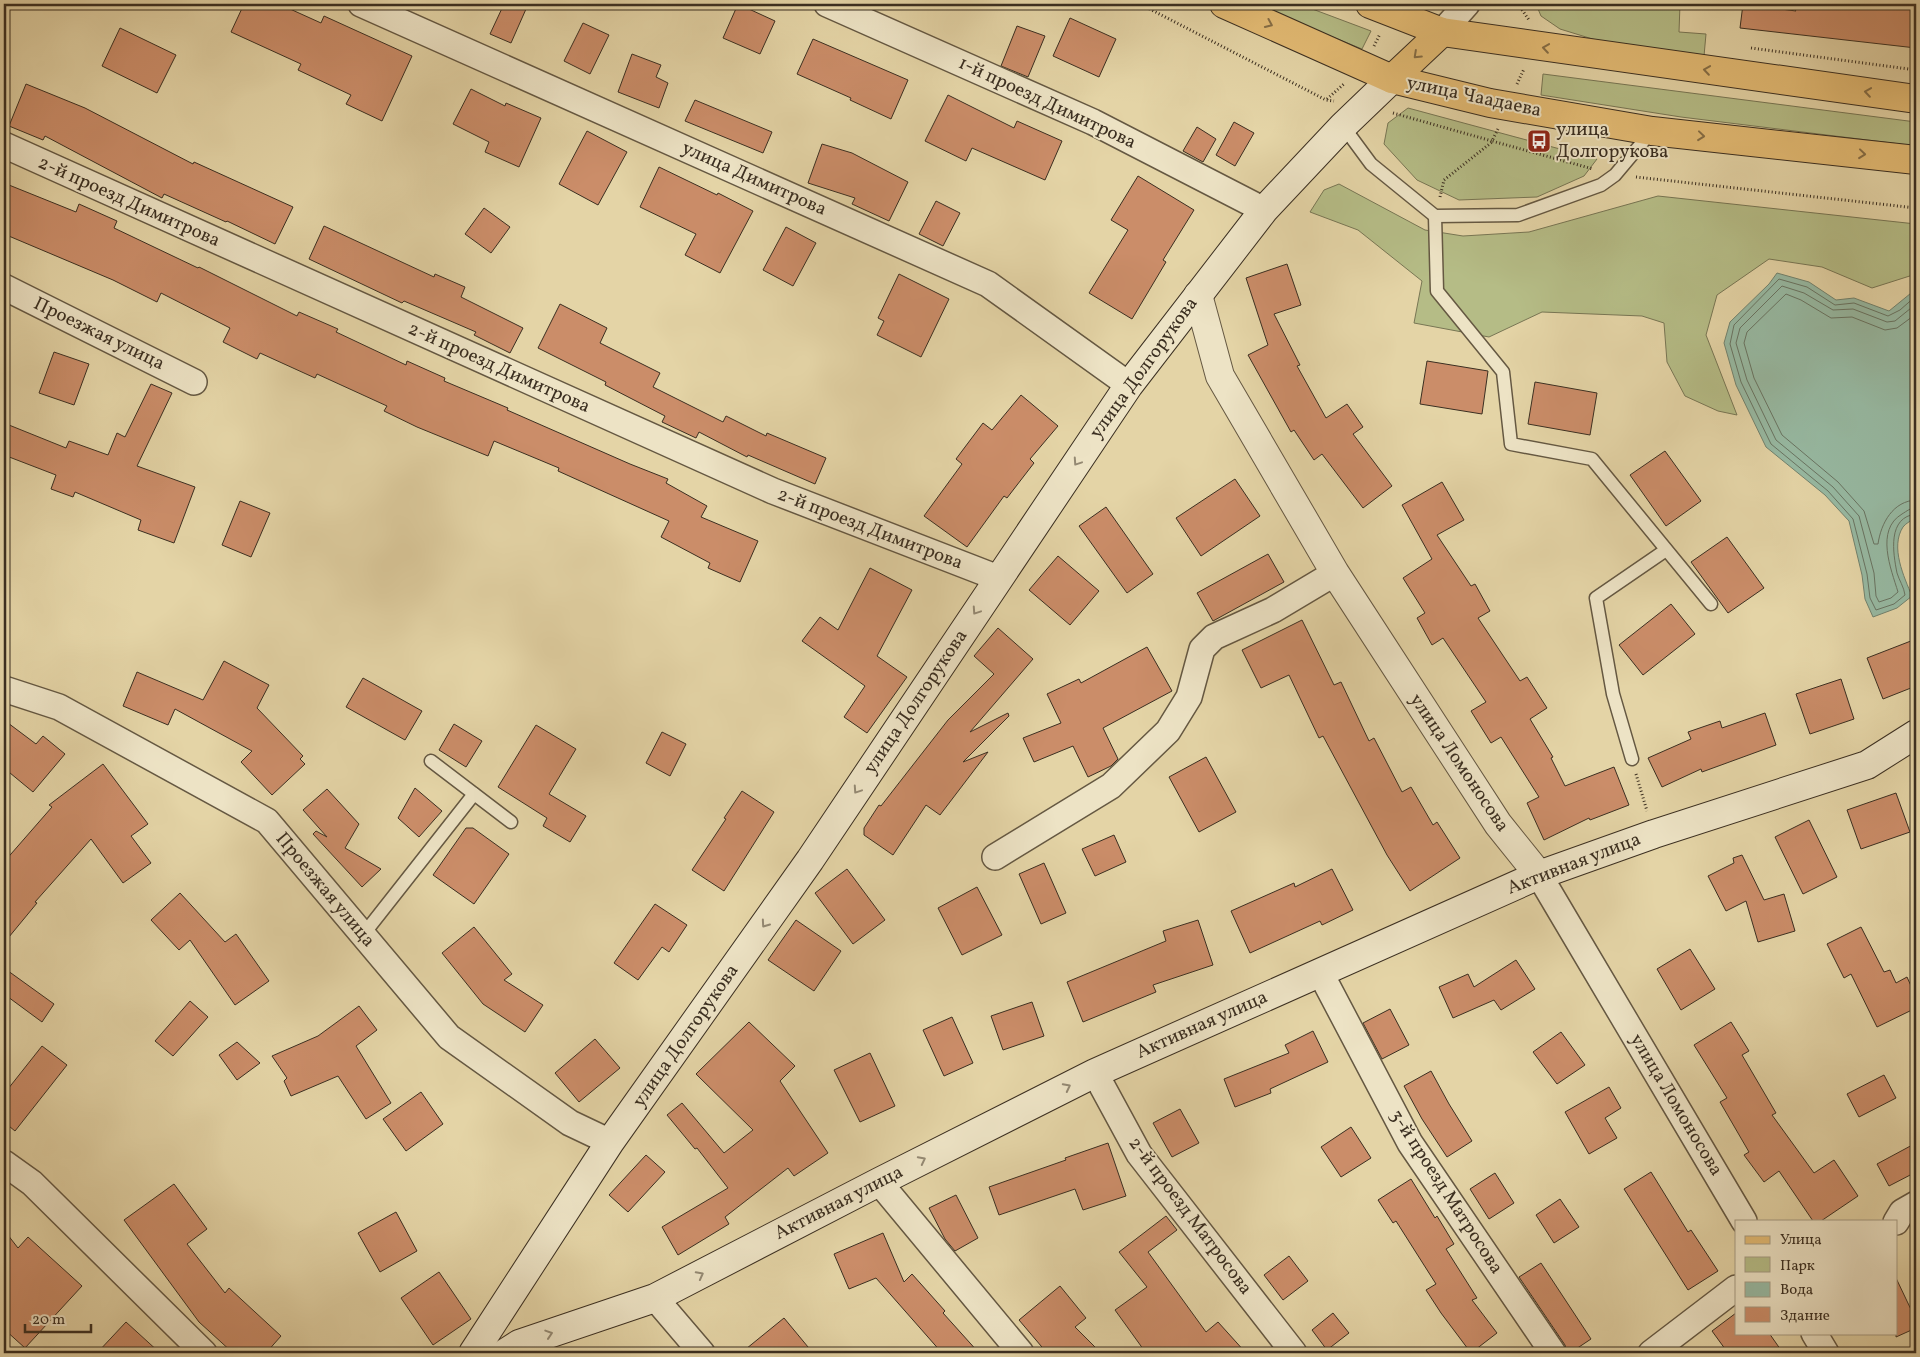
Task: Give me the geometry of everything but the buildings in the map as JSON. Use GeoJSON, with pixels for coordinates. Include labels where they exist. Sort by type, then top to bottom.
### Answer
{"type":"FeatureCollection","features":[{"type":"Feature","properties":{"kind":"main road","name":"улица Чаадаева"},"geometry":{"type":"LineString","coordinates":[[1224,4],[1392,78],[1490,103],[1652,131],[1916,160]]}},
{"type":"Feature","properties":{"kind":"main road"},"geometry":{"type":"LineString","coordinates":[[1370,4],[1442,32],[1916,99]]}},
{"type":"Feature","properties":{"kind":"main road"},"geometry":{"type":"LineString","coordinates":[[1392,78],[1442,32]]}},
{"type":"Feature","properties":{"kind":"main road","name":"улица Долгорукова"},"geometry":{"type":"LineString","coordinates":[[473,1353],[610,1142],[810,860],[1129,385],[1264,210],[1343,126],[1392,78]]}},
{"type":"Feature","properties":{"kind":"main road","name":"улица Ломоносова"},"geometry":{"type":"LineString","coordinates":[[1198,295],[1220,376],[1334,573],[1498,824],[1539,875]]}},
{"type":"Feature","properties":{"kind":"main road","name":"Активная улица"},"geometry":{"type":"LineString","coordinates":[[505,1353],[519,1344],[655,1298],[1094,1073],[1539,875],[1654,834],[1867,765],[1916,734]]}},
{"type":"Feature","properties":{"kind":"street","name":"улица Димитрова"},"geometry":{"type":"LineString","coordinates":[[362,4],[988,284],[1129,385]]}},
{"type":"Feature","properties":{"kind":"street","name":"1-й проезд Димитрова"},"geometry":{"type":"LineString","coordinates":[[827,4],[1093,122],[1264,210]]}},
{"type":"Feature","properties":{"kind":"street"},"geometry":{"type":"LineString","coordinates":[[1442,32],[1467,4]]}},
{"type":"Feature","properties":{"kind":"street","name":"2-й проезд Димитрова"},"geometry":{"type":"LineString","coordinates":[[4,145],[773,491],[998,578]]}},
{"type":"Feature","properties":{"kind":"street","name":"Проезжая улица"},"geometry":{"type":"LineString","coordinates":[[4,287],[194,382]]}},
{"type":"Feature","properties":{"kind":"street"},"geometry":{"type":"LineString","coordinates":[[995,857],[1111,786],[1168,731],[1189,696],[1202,649],[1214,637],[1273,610],[1334,573]]}},
{"type":"Feature","properties":{"kind":"street","name":"Проезжая улица"},"geometry":{"type":"LineString","coordinates":[[4,689],[59,707],[267,821],[449,1036],[570,1123],[610,1142]]}},
{"type":"Feature","properties":{"kind":"street","name":"улица Ломоносова"},"geometry":{"type":"LineString","coordinates":[[1539,875],[1743,1220]]}},
{"type":"Feature","properties":{"kind":"street","name":"3-й проезд Матросова"},"geometry":{"type":"LineString","coordinates":[[1320,972],[1410,1143],[1553,1353]]}},
{"type":"Feature","properties":{"kind":"street","name":"2-й проезд Матросова"},"geometry":{"type":"LineString","coordinates":[[1094,1073],[1139,1154],[1294,1353]]}},
{"type":"Feature","properties":{"kind":"street"},"geometry":{"type":"LineString","coordinates":[[4,1163],[32,1183],[204,1353]]}},
{"type":"Feature","properties":{"kind":"street"},"geometry":{"type":"LineString","coordinates":[[879,1182],[1022,1353]]}},
{"type":"Feature","properties":{"kind":"street"},"geometry":{"type":"LineString","coordinates":[[1897,1220],[1902,1212],[1916,1204]]}},
{"type":"Feature","properties":{"kind":"street"},"geometry":{"type":"LineString","coordinates":[[1652,1353],[1735,1289]]}},
{"type":"Feature","properties":{"kind":"street"},"geometry":{"type":"LineString","coordinates":[[655,1298],[702,1353]]}},
{"type":"Feature","properties":{"kind":"street"},"geometry":{"type":"LineString","coordinates":[[1815,1334],[1826,1353]]}},
{"type":"Feature","properties":{"kind":"lane"},"geometry":{"type":"LineString","coordinates":[[1343,126],[1371,164],[1436,216],[1518,215],[1601,185],[1615,175],[1652,131]]}},
{"type":"Feature","properties":{"kind":"lane"},"geometry":{"type":"LineString","coordinates":[[1436,216],[1437,292],[1502,372],[1511,444],[1592,459],[1711,604]]}},
{"type":"Feature","properties":{"kind":"lane"},"geometry":{"type":"LineString","coordinates":[[1632,759],[1613,694],[1596,598],[1666,550]]}},
{"type":"Feature","properties":{"kind":"lane"},"geometry":{"type":"LineString","coordinates":[[431,761],[511,822]]}},
{"type":"Feature","properties":{"kind":"lane"},"geometry":{"type":"LineString","coordinates":[[363,934],[474,794]]}},
{"type":"Feature","properties":{"kind":"path"},"geometry":{"type":"LineString","coordinates":[[1140,4],[1326,100],[1366,105],[1492,141],[1444,180],[1436,216]]}},
{"type":"Feature","properties":{"kind":"path"},"geometry":{"type":"LineString","coordinates":[[1632,759],[1654,834]]}},
{"type":"Feature","properties":{"kind":"green space"},"geometry":{"type":"Polygon","coordinates":[[[1252,4],[1299,4],[1371,31],[1362,49],[1252,4]]]}},
{"type":"Feature","properties":{"kind":"green space"},"geometry":{"type":"Polygon","coordinates":[[[1536,4],[1680,4],[1679,32],[1706,34],[1704,56],[1599,41],[1560,29],[1541,16],[1536,4]]]}},
{"type":"Feature","properties":{"kind":"green space"},"geometry":{"type":"Polygon","coordinates":[[[1543,74],[1916,122],[1916,146],[1681,117],[1541,95],[1543,74]]]}},
{"type":"Feature","properties":{"kind":"green space"},"geometry":{"type":"Polygon","coordinates":[[[1408,108],[1597,159],[1584,176],[1537,197],[1459,200],[1417,180],[1384,144],[1388,123],[1408,108]]]}},
{"type":"Feature","properties":{"kind":"green space"},"geometry":{"type":"Polygon","coordinates":[[[1339,184],[1425,230],[1463,236],[1529,232],[1658,196],[1916,224],[1916,274],[1872,288],[1822,267],[1769,259],[1717,295],[1706,335],[1737,415],[1718,411],[1685,396],[1667,362],[1664,323],[1642,316],[1542,312],[1489,337],[1414,323],[1422,281],[1358,230],[1310,212],[1324,190],[1339,184]]]}},
{"type":"Feature","properties":{"kind":"water"},"geometry":{"type":"Polygon","coordinates":[[[1777,273],[1809,282],[1836,300],[1854,298],[1889,311],[1916,289],[1916,518],[1903,527],[1899,535],[1898,544],[1900,562],[1912,596],[1897,608],[1873,617],[1865,599],[1862,575],[1849,521],[1825,495],[1766,447],[1736,385],[1724,343],[1730,322],[1769,284],[1777,273]]]}},
{"type":"Feature","properties":{"kind":"place","name":"улица Долгорукова"},"geometry":{"type":"Point","coordinates":[1539,141]}}]}
